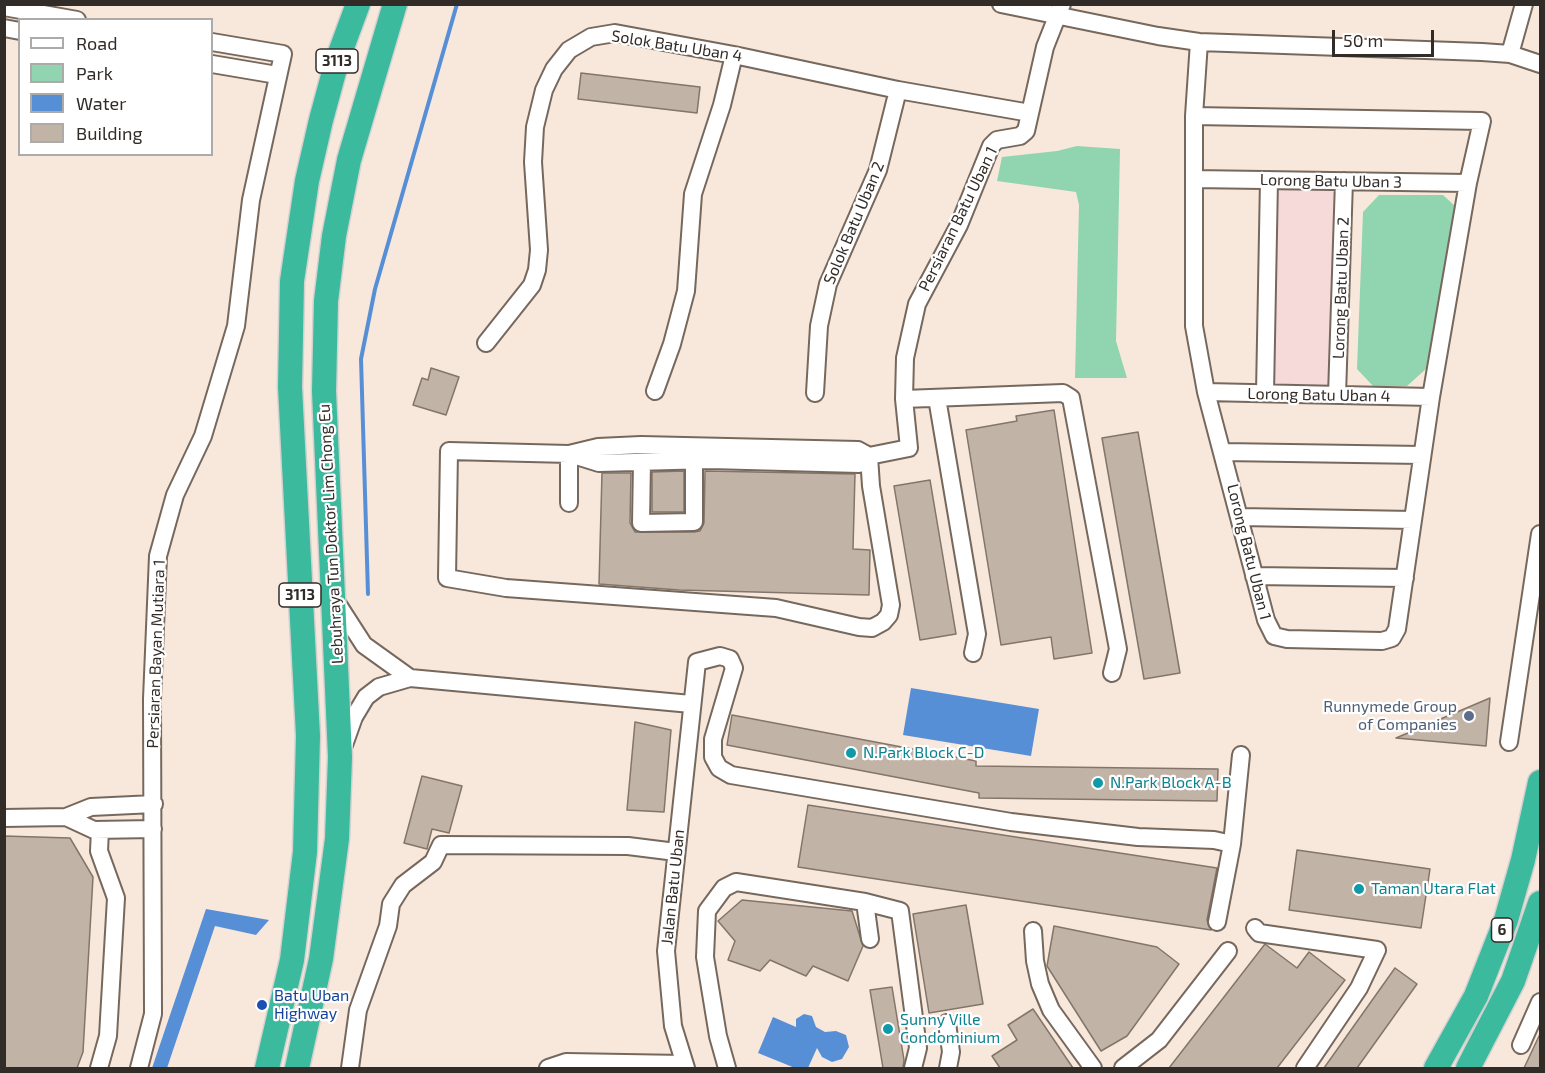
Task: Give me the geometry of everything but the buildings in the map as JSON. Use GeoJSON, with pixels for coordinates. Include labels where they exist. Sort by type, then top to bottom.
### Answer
{"type":"FeatureCollection","features":[{"type":"Feature","properties":{"kind":"highway","name":"Lebuhraya Tun Doktor Lim Chong Eu"},"geometry":{"type":"LineString","coordinates":[[267,1068],[292,960],[305,852],[308,736],[290,387],[292,281],[307,181],[321,120],[337,61],[358,4]]}},
{"type":"Feature","properties":{"kind":"highway","name":"Lebuhraya Tun Doktor Lim Chong Eu"},"geometry":{"type":"LineString","coordinates":[[297,1068],[321,959],[337,839],[340,758],[324,391],[326,301],[334,236],[349,160],[394,4]]}},
{"type":"Feature","properties":{"kind":"highway"},"geometry":{"type":"LineString","coordinates":[[386,30],[408,4]]}},
{"type":"Feature","properties":{"kind":"highway","name":"6"},"geometry":{"type":"LineString","coordinates":[[1436,1068],[1476,996],[1506,920],[1523,860],[1540,782]]}},
{"type":"Feature","properties":{"kind":"highway","name":"6"},"geometry":{"type":"LineString","coordinates":[[1468,1068],[1513,981],[1540,903]]}},
{"type":"Feature","properties":{"kind":"street"},"geometry":{"type":"LineString","coordinates":[[1000,4],[1059,10],[1198,42],[1510,54],[1540,64]]}},
{"type":"Feature","properties":{"kind":"street"},"geometry":{"type":"LineString","coordinates":[[1510,54],[1524,4]]}},
{"type":"Feature","properties":{"kind":"street"},"geometry":{"type":"LineString","coordinates":[[4,7],[66,18]]}},
{"type":"Feature","properties":{"kind":"street","name":"Persiaran Batu Uban 1"},"geometry":{"type":"LineString","coordinates":[[869,456],[909,448],[904,399],[905,358],[917,304],[959,225],[990,146],[997,140],[1020,136],[1026,131],[1045,47],[1059,10]]}},
{"type":"Feature","properties":{"kind":"street","name":"Solok Batu Uban 4"},"geometry":{"type":"LineString","coordinates":[[486,343],[532,285],[537,270],[539,250],[533,162],[535,127],[544,90],[554,69],[569,50],[591,37],[615,33],[734,55],[898,90],[1030,113]]}},
{"type":"Feature","properties":{"kind":"street","name":"Persiaran Bayan Mutiara 1"},"geometry":{"type":"LineString","coordinates":[[139,1068],[153,1014],[152,688],[158,556],[175,495],[203,436],[236,326],[251,200],[283,54],[213,42]]}},
{"type":"Feature","properties":{"kind":"street","name":"Lorong Batu Uban 1"},"geometry":{"type":"LineString","coordinates":[[1194,116],[1482,121],[1468,183],[1431,398],[1397,629],[1392,638],[1382,641],[1287,639],[1274,636],[1266,620],[1206,392],[1192,306],[1194,116],[1198,42]]}},
{"type":"Feature","properties":{"kind":"street"},"geometry":{"type":"LineString","coordinates":[[655,391],[672,344],[686,291],[693,194],[722,105],[734,55]]}},
{"type":"Feature","properties":{"kind":"street"},"geometry":{"type":"LineString","coordinates":[[213,64],[277,75]]}},
{"type":"Feature","properties":{"kind":"street","name":"Solok Batu Uban 2"},"geometry":{"type":"LineString","coordinates":[[815,393],[819,326],[828,284],[878,170],[898,90]]}},
{"type":"Feature","properties":{"kind":"street","name":"Lorong Batu Uban 3"},"geometry":{"type":"LineString","coordinates":[[1194,179],[1468,183]]}},
{"type":"Feature","properties":{"kind":"street"},"geometry":{"type":"LineString","coordinates":[[1265,393],[1269,180]]}},
{"type":"Feature","properties":{"kind":"street","name":"Lorong Batu Uban 2"},"geometry":{"type":"LineString","coordinates":[[1338,395],[1344,182]]}},
{"type":"Feature","properties":{"kind":"street","name":"Lorong Batu Uban 4"},"geometry":{"type":"LineString","coordinates":[[1206,392],[1431,398]]}},
{"type":"Feature","properties":{"kind":"street"},"geometry":{"type":"LineString","coordinates":[[904,399],[1063,393],[1071,398],[1118,649],[1112,673]]}},
{"type":"Feature","properties":{"kind":"street"},"geometry":{"type":"LineString","coordinates":[[937,398],[978,634],[973,653]]}},
{"type":"Feature","properties":{"kind":"street"},"geometry":{"type":"LineString","coordinates":[[641,445],[858,450],[869,456],[871,486],[891,604],[889,615],[883,622],[872,628],[776,608],[506,588],[447,578],[449,451],[569,454],[598,447],[641,445]]}},
{"type":"Feature","properties":{"kind":"street"},"geometry":{"type":"LineString","coordinates":[[1223,452],[1422,455]]}},
{"type":"Feature","properties":{"kind":"street"},"geometry":{"type":"LineString","coordinates":[[569,454],[599,463],[694,461],[859,464],[869,456]]}},
{"type":"Feature","properties":{"kind":"street"},"geometry":{"type":"LineString","coordinates":[[568,504],[569,454]]}},
{"type":"Feature","properties":{"kind":"street"},"geometry":{"type":"LineString","coordinates":[[642,462],[641,523],[694,522],[694,461]]}},
{"type":"Feature","properties":{"kind":"street"},"geometry":{"type":"LineString","coordinates":[[1240,517],[1413,520]]}},
{"type":"Feature","properties":{"kind":"street"},"geometry":{"type":"LineString","coordinates":[[1509,742],[1540,534]]}},
{"type":"Feature","properties":{"kind":"street"},"geometry":{"type":"LineString","coordinates":[[1254,576],[1405,578]]}},
{"type":"Feature","properties":{"kind":"street"},"geometry":{"type":"LineString","coordinates":[[334,599],[364,645],[410,678]]}},
{"type":"Feature","properties":{"kind":"street","name":"Jalan Batu Uban"},"geometry":{"type":"LineString","coordinates":[[685,1066],[673,1026],[666,962],[697,662],[720,656],[730,658],[734,668],[712,739],[716,763],[719,768],[731,775],[1011,822],[1138,837],[1214,840],[1232,844]]}},
{"type":"Feature","properties":{"kind":"street"},"geometry":{"type":"LineString","coordinates":[[340,758],[354,717],[366,697],[379,687],[410,678],[691,704]]}},
{"type":"Feature","properties":{"kind":"street"},"geometry":{"type":"LineString","coordinates":[[1217,922],[1232,844],[1241,755]]}},
{"type":"Feature","properties":{"kind":"street"},"geometry":{"type":"LineString","coordinates":[[4,818],[66,817],[92,807],[154,804]]}},
{"type":"Feature","properties":{"kind":"street"},"geometry":{"type":"LineString","coordinates":[[66,817],[94,830],[153,829]]}},
{"type":"Feature","properties":{"kind":"street"},"geometry":{"type":"LineString","coordinates":[[99,1068],[108,1036],[116,898],[99,851],[100,830]]}},
{"type":"Feature","properties":{"kind":"street"},"geometry":{"type":"LineString","coordinates":[[350,1068],[358,1010],[388,926],[391,904],[403,885],[433,862],[441,845],[628,846],[676,852]]}},
{"type":"Feature","properties":{"kind":"street"},"geometry":{"type":"LineString","coordinates":[[727,1068],[718,1036],[705,957],[707,911],[712,901],[724,888],[736,882],[865,902],[900,911],[918,1048],[914,1068]]}},
{"type":"Feature","properties":{"kind":"street"},"geometry":{"type":"LineString","coordinates":[[865,902],[870,939]]}},
{"type":"Feature","properties":{"kind":"street"},"geometry":{"type":"LineString","coordinates":[[1254,928],[1259,933],[1377,950],[1359,988],[1305,1068]]}},
{"type":"Feature","properties":{"kind":"street"},"geometry":{"type":"LineString","coordinates":[[1034,931],[1035,961],[1044,993],[1052,1010],[1093,1068]]}},
{"type":"Feature","properties":{"kind":"street"},"geometry":{"type":"LineString","coordinates":[[1123,1068],[1160,1040],[1228,951]]}},
{"type":"Feature","properties":{"kind":"street"},"geometry":{"type":"LineString","coordinates":[[1521,1045],[1540,1002]]}},
{"type":"Feature","properties":{"kind":"street"},"geometry":{"type":"LineString","coordinates":[[947,1023],[951,1052],[948,1068]]}},
{"type":"Feature","properties":{"kind":"street"},"geometry":{"type":"LineString","coordinates":[[548,1068],[566,1062],[685,1066]]}},
{"type":"Feature","properties":{"kind":"shaded area"},"geometry":{"type":"Polygon","coordinates":[[[1269,180],[1344,181],[1337,395],[1265,393],[1269,180]]]}},
{"type":"Feature","properties":{"kind":"green space"},"geometry":{"type":"Polygon","coordinates":[[[1077,146],[1120,149],[1116,341],[1127,378],[1075,378],[1079,205],[1076,192],[997,181],[1002,157],[1057,151],[1077,146]]]}},
{"type":"Feature","properties":{"kind":"green space"},"geometry":{"type":"Polygon","coordinates":[[[1379,195],[1443,195],[1455,206],[1426,369],[1407,386],[1373,386],[1357,369],[1363,212],[1379,195]]]}},
{"type":"Feature","properties":{"kind":"water"},"geometry":{"type":"Polygon","coordinates":[[[911,688],[1039,709],[1031,756],[903,735],[911,688]]]}},
{"type":"Feature","properties":{"kind":"water"},"geometry":{"type":"Polygon","coordinates":[[[206,909],[269,920],[256,935],[215,926],[167,1068],[152,1068],[206,909]]]}},
{"type":"Feature","properties":{"kind":"water"},"geometry":{"type":"Polygon","coordinates":[[[804,1014],[812,1016],[816,1027],[825,1032],[836,1031],[846,1035],[849,1047],[842,1059],[832,1062],[822,1057],[817,1048],[808,1068],[795,1068],[758,1053],[773,1017],[796,1027],[796,1019],[804,1014]]]}},
{"type":"Feature","properties":{"kind":"waterway"},"geometry":{"type":"LineString","coordinates":[[368,594],[361,359],[375,289],[457,4]]}},
{"type":"Feature","properties":{"kind":"place","name":"Runnymede Group of Companies"},"geometry":{"type":"Point","coordinates":[1469,716]}},
{"type":"Feature","properties":{"kind":"place","name":"N.Park Block C-D"},"geometry":{"type":"Point","coordinates":[851,753]}},
{"type":"Feature","properties":{"kind":"place","name":"N.Park Block A-B"},"geometry":{"type":"Point","coordinates":[1098,783]}},
{"type":"Feature","properties":{"kind":"place","name":"Taman Utara Flat"},"geometry":{"type":"Point","coordinates":[1359,889]}},
{"type":"Feature","properties":{"kind":"place","name":"Batu Uban Highway"},"geometry":{"type":"Point","coordinates":[262,1005]}},
{"type":"Feature","properties":{"kind":"place","name":"Sunny Ville Condominium"},"geometry":{"type":"Point","coordinates":[888,1029]}}]}
